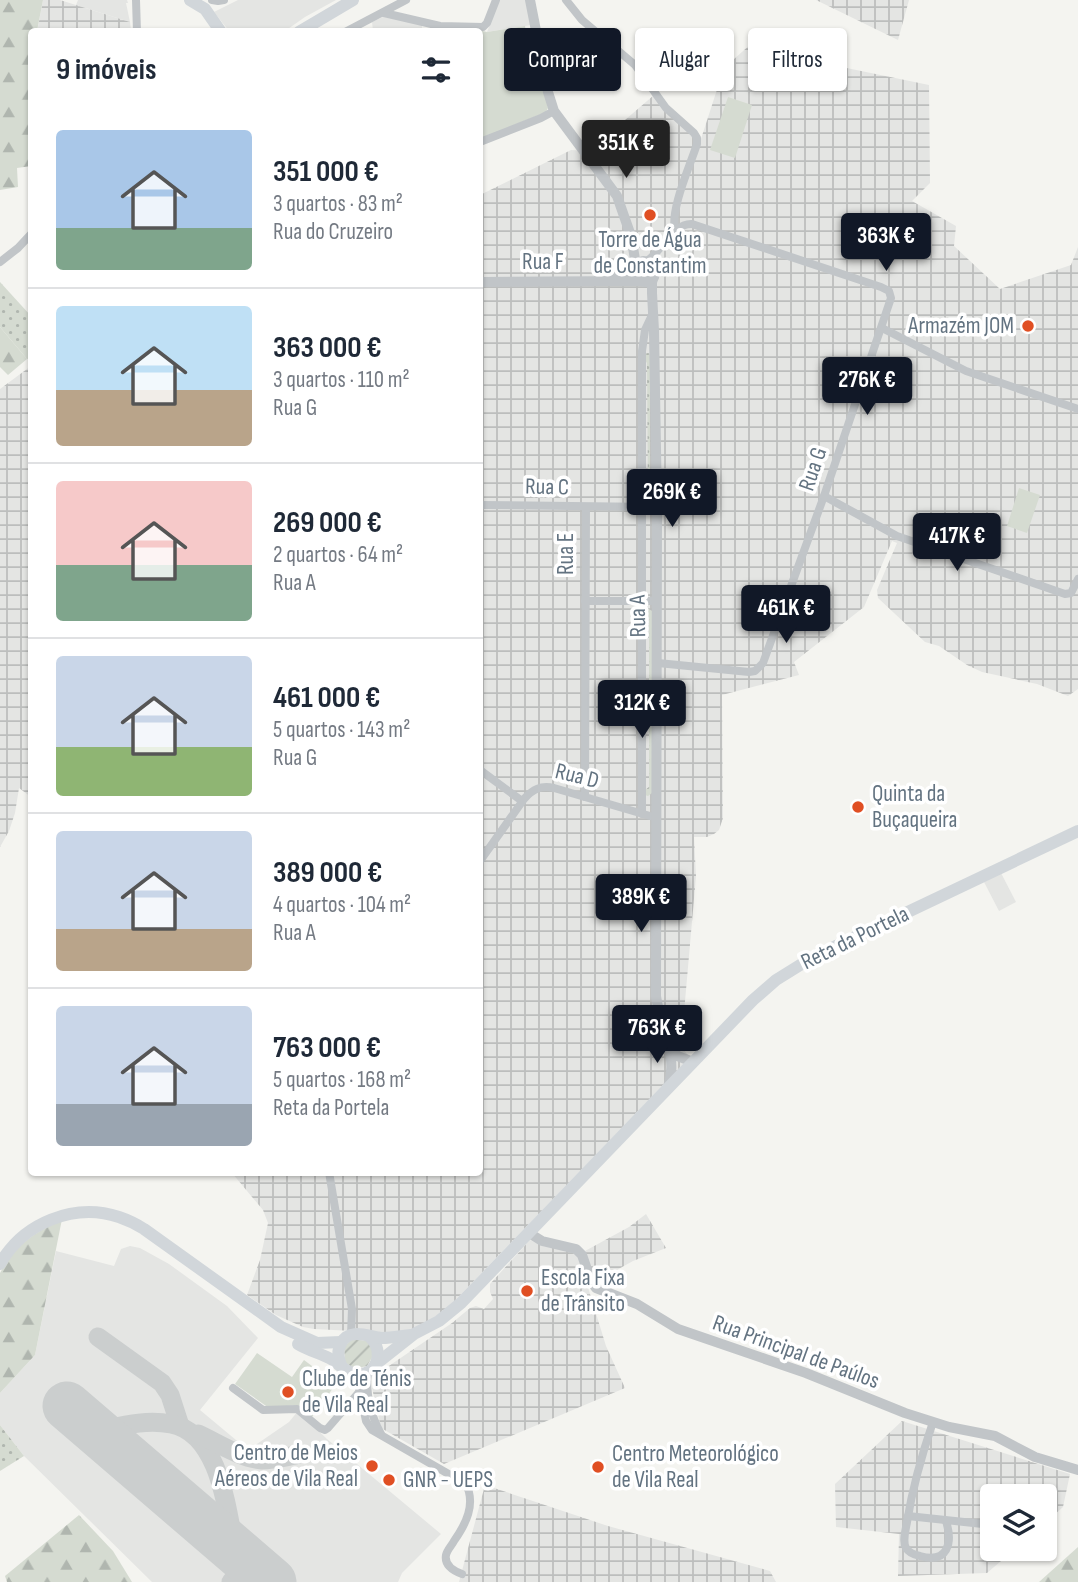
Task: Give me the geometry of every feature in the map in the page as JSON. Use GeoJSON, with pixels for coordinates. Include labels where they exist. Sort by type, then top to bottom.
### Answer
{"type":"FeatureCollection","features":[{"type":"Feature","properties":{"kind":"main road"},"geometry":{"type":"LineString","coordinates":[[190,0],[205,9],[217,28]]}},
{"type":"Feature","properties":{"kind":"main road"},"geometry":{"type":"LineString","coordinates":[[305,28],[353,0]]}},
{"type":"Feature","properties":{"kind":"main road","name":"Reta da Portela"},"geometry":{"type":"LineString","coordinates":[[414,1334],[452,1311],[683,1072],[776,980],[807,960],[1078,831]]}},
{"type":"Feature","properties":{"kind":"main road"},"geometry":{"type":"LineString","coordinates":[[0,1264],[22,1237],[44,1222],[55,1217],[84,1212],[107,1214],[120,1217],[144,1229],[281,1327],[299,1336],[317,1343],[356,1337],[390,1338],[414,1334]]}},
{"type":"Feature","properties":{"kind":"main road"},"geometry":{"type":"LineString","coordinates":[[281,1327],[299,1345],[355,1374],[372,1368],[414,1334]]}},
{"type":"Feature","properties":{"kind":"main road"},"geometry":{"type":"LineString","coordinates":[[356,1337],[377,1346],[378,1358],[372,1368]]}},
{"type":"Feature","properties":{"kind":"main road"},"geometry":{"type":"LineString","coordinates":[[345,1368],[338,1354],[356,1337]]}},
{"type":"Feature","properties":{"kind":"street"},"geometry":{"type":"LineString","coordinates":[[136,0],[137,28]]}},
{"type":"Feature","properties":{"kind":"street"},"geometry":{"type":"LineString","coordinates":[[212,0],[224,0]]}},
{"type":"Feature","properties":{"kind":"street"},"geometry":{"type":"LineString","coordinates":[[353,28],[406,0]]}},
{"type":"Feature","properties":{"kind":"street"},"geometry":{"type":"LineString","coordinates":[[384,13],[437,25],[482,27],[487,24],[496,0]]}},
{"type":"Feature","properties":{"kind":"street"},"geometry":{"type":"LineString","coordinates":[[530,0],[554,110],[621,203],[641,264],[635,276],[648,294],[653,313],[645,330],[642,351],[642,814]]}},
{"type":"Feature","properties":{"kind":"street"},"geometry":{"type":"LineString","coordinates":[[566,0],[582,20],[629,59],[666,108],[697,138],[676,208],[675,231],[653,257],[622,277],[606,281]]}},
{"type":"Feature","properties":{"kind":"street"},"geometry":{"type":"LineString","coordinates":[[483,141],[541,118],[554,110]]}},
{"type":"Feature","properties":{"kind":"street","name":"Rua G"},"geometry":{"type":"LineString","coordinates":[[658,663],[749,672],[761,667],[824,496],[891,298],[886,289],[692,224],[683,224],[675,231]]}},
{"type":"Feature","properties":{"kind":"street"},"geometry":{"type":"LineString","coordinates":[[631,236],[648,246],[667,241]]}},
{"type":"Feature","properties":{"kind":"street"},"geometry":{"type":"LineString","coordinates":[[0,262],[28,237]]}},
{"type":"Feature","properties":{"kind":"street"},"geometry":{"type":"LineString","coordinates":[[641,281],[649,281],[654,274],[658,258],[667,241]]}},
{"type":"Feature","properties":{"kind":"street"},"geometry":{"type":"LineString","coordinates":[[641,264],[653,264],[654,274]]}},
{"type":"Feature","properties":{"kind":"street","name":"Rua A"},"geometry":{"type":"LineString","coordinates":[[654,274],[652,286],[658,663],[656,996],[662,1025],[674,1057]]}},
{"type":"Feature","properties":{"kind":"street","name":"Rua F"},"geometry":{"type":"LineString","coordinates":[[483,282],[641,281]]}},
{"type":"Feature","properties":{"kind":"street"},"geometry":{"type":"LineString","coordinates":[[882,328],[966,371],[1078,409]]}},
{"type":"Feature","properties":{"kind":"street"},"geometry":{"type":"LineString","coordinates":[[824,496],[897,536],[1065,594],[1071,593],[1078,579]]}},
{"type":"Feature","properties":{"kind":"street","name":"Rua C"},"geometry":{"type":"LineString","coordinates":[[483,505],[657,507]]}},
{"type":"Feature","properties":{"kind":"street","name":"Rua E"},"geometry":{"type":"LineString","coordinates":[[585,797],[586,507]]}},
{"type":"Feature","properties":{"kind":"street","name":"Rua E"},"geometry":{"type":"LineString","coordinates":[[585,601],[657,601]]}},
{"type":"Feature","properties":{"kind":"street"},"geometry":{"type":"LineString","coordinates":[[483,772],[522,801],[483,857]]}},
{"type":"Feature","properties":{"kind":"street","name":"Rua D"},"geometry":{"type":"LineString","coordinates":[[522,801],[541,787],[549,787],[657,818]]}},
{"type":"Feature","properties":{"kind":"street"},"geometry":{"type":"LineString","coordinates":[[674,1057],[693,1062]]}},
{"type":"Feature","properties":{"kind":"street"},"geometry":{"type":"LineString","coordinates":[[674,1057],[676,1068],[683,1072]]}},
{"type":"Feature","properties":{"kind":"street"},"geometry":{"type":"LineString","coordinates":[[666,1090],[674,1057]]}},
{"type":"Feature","properties":{"kind":"street"},"geometry":{"type":"LineString","coordinates":[[330,1176],[356,1337]]}},
{"type":"Feature","properties":{"kind":"street","name":"Rua Principal de Paúlos"},"geometry":{"type":"LineString","coordinates":[[529,1233],[536,1239],[576,1249],[582,1255],[591,1283],[597,1289],[636,1304],[674,1327],[806,1373],[933,1422],[995,1437],[1038,1459],[1078,1470]]}},
{"type":"Feature","properties":{"kind":"street"},"geometry":{"type":"LineString","coordinates":[[345,1368],[356,1381],[367,1424],[372,1430],[466,1484],[470,1495],[469,1511],[463,1528],[446,1557],[450,1568],[462,1574]]}},
{"type":"Feature","properties":{"kind":"street"},"geometry":{"type":"LineString","coordinates":[[372,1368],[367,1389],[375,1421],[382,1436]]}},
{"type":"Feature","properties":{"kind":"street"},"geometry":{"type":"LineString","coordinates":[[233,1388],[263,1410],[296,1409],[325,1430],[360,1391]]}},
{"type":"Feature","properties":{"kind":"street"},"geometry":{"type":"LineString","coordinates":[[933,1422],[918,1465],[904,1538],[906,1549],[911,1553],[936,1558],[945,1552],[950,1536],[946,1521]]}},
{"type":"Feature","properties":{"kind":"street"},"geometry":{"type":"LineString","coordinates":[[908,1516],[980,1524]]}},
{"type":"Feature","properties":{"kind":"shaded area"},"geometry":{"type":"Polygon","coordinates":[[[43,0],[60,0],[130,22],[131,28],[38,28],[43,0]]]}},
{"type":"Feature","properties":{"kind":"shaded area"},"geometry":{"type":"Polygon","coordinates":[[[78,0],[127,0],[130,22],[76,5],[78,0]]]}},
{"type":"Feature","properties":{"kind":"shaded area"},"geometry":{"type":"Polygon","coordinates":[[[238,0],[336,0],[289,28],[227,28],[214,12],[238,0]]]}},
{"type":"Feature","properties":{"kind":"shaded area"},"geometry":{"type":"Polygon","coordinates":[[[499,0],[526,0],[531,25],[487,32],[499,0]]]}},
{"type":"Feature","properties":{"kind":"shaded area"},"geometry":{"type":"Polygon","coordinates":[[[816,0],[909,0],[898,40],[816,0]]]}},
{"type":"Feature","properties":{"kind":"shaded area"},"geometry":{"type":"Polygon","coordinates":[[[385,16],[422,25],[422,28],[373,28],[372,22],[385,16]]]}},
{"type":"Feature","properties":{"kind":"shaded area"},"geometry":{"type":"Polygon","coordinates":[[[748,47],[748,91],[847,91],[847,68],[929,85],[930,183],[912,201],[956,226],[954,246],[1000,289],[1071,265],[1078,247],[1078,689],[1068,696],[1037,684],[982,672],[939,646],[925,642],[878,598],[877,590],[897,543],[892,541],[864,607],[794,662],[799,675],[722,695],[723,818],[719,830],[714,834],[694,837],[696,876],[681,1047],[690,1057],[444,1312],[408,1333],[303,1327],[276,1315],[247,1295],[260,1260],[268,1223],[263,1210],[235,1176],[483,1176],[483,194],[571,150],[589,151],[654,95],[700,142],[717,91],[734,91],[734,59],[748,47]]]}},
{"type":"Feature","properties":{"kind":"shaded area"},"geometry":{"type":"Polygon","coordinates":[[[28,368],[28,795],[19,788],[15,813],[0,847],[0,389],[28,368]]]}},
{"type":"Feature","properties":{"kind":"shaded area"},"geometry":{"type":"Polygon","coordinates":[[[1001,873],[1016,902],[999,911],[984,882],[1001,873]]]}},
{"type":"Feature","properties":{"kind":"shaded area"},"geometry":{"type":"Polygon","coordinates":[[[646,1214],[666,1248],[633,1261],[595,1282],[585,1251],[629,1227],[646,1214]]]}},
{"type":"Feature","properties":{"kind":"shaded area"},"geometry":{"type":"Polygon","coordinates":[[[530,1240],[543,1246],[571,1251],[579,1258],[606,1346],[625,1388],[444,1464],[381,1428],[372,1388],[375,1377],[470,1308],[476,1306],[484,1309],[493,1299],[490,1284],[530,1240]]]}},
{"type":"Feature","properties":{"kind":"shaded area"},"geometry":{"type":"Polygon","coordinates":[[[130,1246],[140,1248],[169,1264],[227,1306],[258,1338],[200,1410],[248,1450],[289,1422],[298,1411],[327,1439],[441,1534],[402,1573],[398,1582],[152,1582],[24,1456],[0,1425],[0,1393],[35,1355],[56,1251],[114,1266],[121,1249],[130,1246]]]}},
{"type":"Feature","properties":{"kind":"shaded area"},"geometry":{"type":"Polygon","coordinates":[[[902,1421],[1070,1474],[1063,1507],[1057,1512],[1057,1484],[980,1484],[980,1561],[1001,1561],[987,1573],[898,1576],[899,1534],[836,1527],[835,1484],[902,1421]]]}},
{"type":"Feature","properties":{"kind":"shaded area"},"geometry":{"type":"Polygon","coordinates":[[[485,1485],[608,1526],[770,1571],[776,1582],[459,1582],[485,1485]]]}},
{"type":"Feature","properties":{"kind":"green space"},"geometry":{"type":"Polygon","coordinates":[[[0,0],[43,0],[38,28],[28,28],[28,166],[17,168],[18,187],[0,190],[0,0]]]}},
{"type":"Feature","properties":{"kind":"green space"},"geometry":{"type":"Polygon","coordinates":[[[504,29],[504,91],[544,91],[548,108],[546,112],[483,138],[483,31],[504,29]]]}},
{"type":"Feature","properties":{"kind":"green space"},"geometry":{"type":"Polygon","coordinates":[[[728,97],[752,105],[735,158],[710,150],[728,97]]]}},
{"type":"Feature","properties":{"kind":"green space"},"geometry":{"type":"Polygon","coordinates":[[[0,282],[28,313],[28,359],[0,327],[0,282]]]}},
{"type":"Feature","properties":{"kind":"green space"},"geometry":{"type":"Polygon","coordinates":[[[0,327],[27,359],[8,375],[0,367],[0,327]]]}},
{"type":"Feature","properties":{"kind":"green space"},"geometry":{"type":"Polygon","coordinates":[[[648,353],[652,500],[646,503],[647,363],[644,359],[648,353]]]}},
{"type":"Feature","properties":{"kind":"green space"},"geometry":{"type":"Polygon","coordinates":[[[1019,488],[1040,495],[1027,533],[1007,526],[1019,488]]]}},
{"type":"Feature","properties":{"kind":"green space"},"geometry":{"type":"Polygon","coordinates":[[[647,608],[652,611],[652,793],[648,796],[645,795],[645,790],[649,787],[647,608]]]}},
{"type":"Feature","properties":{"kind":"green space"},"geometry":{"type":"Polygon","coordinates":[[[62,1219],[35,1355],[0,1393],[0,1273],[27,1240],[62,1219]]]}},
{"type":"Feature","properties":{"kind":"green space"},"geometry":{"type":"Polygon","coordinates":[[[352,1339],[368,1341],[374,1354],[367,1366],[353,1369],[345,1362],[344,1347],[352,1339]]]}},
{"type":"Feature","properties":{"kind":"green space","name":"Clube de Ténis de Vila Real"},"geometry":{"type":"Polygon","coordinates":[[[257,1353],[292,1377],[304,1360],[336,1384],[312,1417],[296,1405],[269,1408],[235,1384],[257,1353]]]}},
{"type":"Feature","properties":{"kind":"green space"},"geometry":{"type":"Polygon","coordinates":[[[0,1425],[24,1456],[0,1471],[0,1425]]]}},
{"type":"Feature","properties":{"kind":"green space"},"geometry":{"type":"Polygon","coordinates":[[[79,1515],[113,1551],[132,1582],[7,1582],[5,1576],[79,1515]]]}},
{"type":"Feature","properties":{"kind":"green space"},"geometry":{"type":"Polygon","coordinates":[[[1078,1547],[1078,1582],[1039,1582],[1078,1547]]]}},
{"type":"Feature","properties":{"kind":"taxiway"},"geometry":{"type":"LineString","coordinates":[[98,1337],[162,1383],[170,1395],[180,1426]]}},
{"type":"Feature","properties":{"kind":"taxiway"},"geometry":{"type":"LineString","coordinates":[[96,1431],[152,1422],[171,1424],[187,1430],[201,1442],[211,1458],[224,1495],[235,1550]]}},
{"type":"Feature","properties":{"kind":"taxiway"},"geometry":{"type":"LineString","coordinates":[[198,1434],[254,1459],[270,1460],[296,1455]]}},
{"type":"Feature","properties":{"kind":"taxiway"},"geometry":{"type":"LineString","coordinates":[[231,1582],[248,1562]]}},
{"type":"Feature","properties":{"kind":"runway"},"geometry":{"type":"LineString","coordinates":[[67,1406],[272,1582]]}},
{"type":"Feature","properties":{"kind":"place","name":"Torre de Água de Constantim"},"geometry":{"type":"Point","coordinates":[650,215]}},
{"type":"Feature","properties":{"kind":"place","name":"Armazém JOM"},"geometry":{"type":"Point","coordinates":[1028,326]}},
{"type":"Feature","properties":{"kind":"place","name":"Quinta da Buçaqueira"},"geometry":{"type":"Point","coordinates":[858,807]}},
{"type":"Feature","properties":{"kind":"place","name":"Escola Fixa de Trânsito"},"geometry":{"type":"Point","coordinates":[527,1291]}},
{"type":"Feature","properties":{"kind":"place","name":"Clube de Ténis de Vila Real"},"geometry":{"type":"Point","coordinates":[288,1392]}},
{"type":"Feature","properties":{"kind":"place","name":"Centro de Meios Aéreos de Vila Real"},"geometry":{"type":"Point","coordinates":[372,1466]}},
{"type":"Feature","properties":{"kind":"place","name":"Centro Meteorológico de Vila Real"},"geometry":{"type":"Point","coordinates":[598,1467]}},
{"type":"Feature","properties":{"kind":"place","name":"GNR - UEPS"},"geometry":{"type":"Point","coordinates":[389,1480]}}]}
